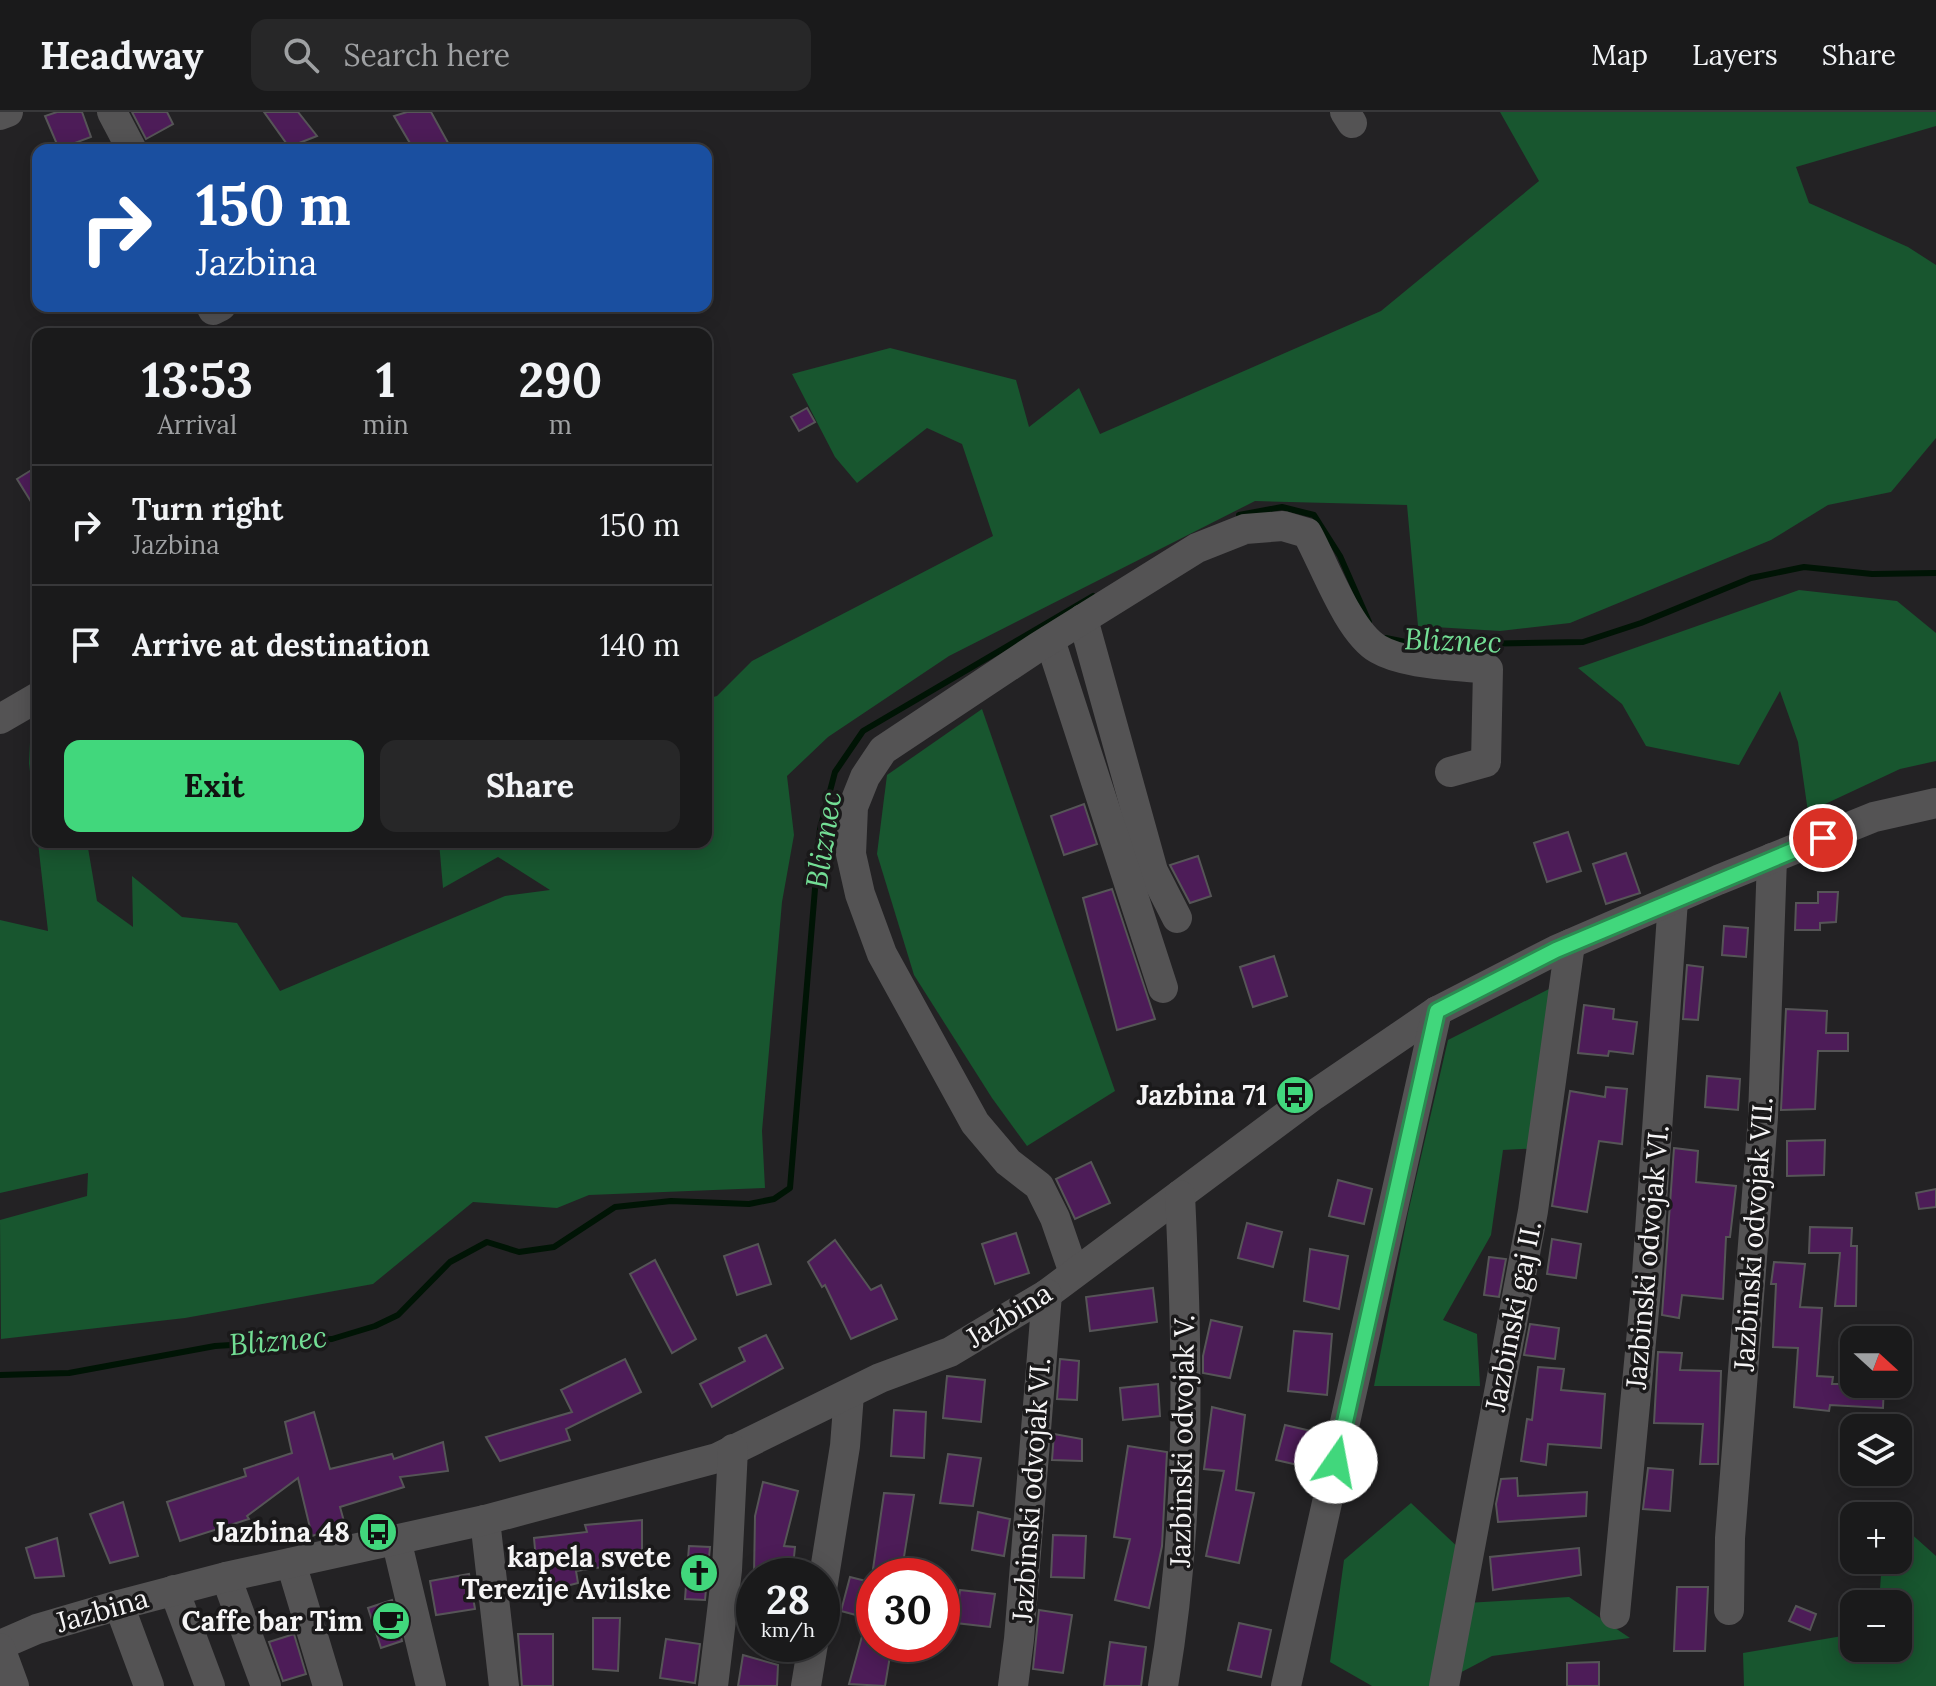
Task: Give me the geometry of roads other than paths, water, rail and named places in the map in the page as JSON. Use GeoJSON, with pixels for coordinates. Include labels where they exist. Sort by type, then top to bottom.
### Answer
{"type":"FeatureCollection","features":[{"type":"Feature","properties":{"kind":"street"},"geometry":{"type":"LineString","coordinates":[[0,115],[8,112]]}},
{"type":"Feature","properties":{"kind":"street"},"geometry":{"type":"LineString","coordinates":[[112,112],[129,144]]}},
{"type":"Feature","properties":{"kind":"street"},"geometry":{"type":"LineString","coordinates":[[1074,1273],[1055,1218],[1039,1186],[1008,1162],[975,1123],[882,954],[860,894],[851,854],[853,807],[865,777],[883,750],[1197,548],[1245,529],[1283,526],[1307,533],[1357,629],[1378,649],[1413,660],[1488,669],[1486,762],[1450,772]]}},
{"type":"Feature","properties":{"kind":"street"},"geometry":{"type":"LineString","coordinates":[[1083,619],[1153,871],[1177,918]]}},
{"type":"Feature","properties":{"kind":"street"},"geometry":{"type":"LineString","coordinates":[[1050,640],[1163,988]]}},
{"type":"Feature","properties":{"kind":"street"},"geometry":{"type":"LineString","coordinates":[[0,719],[32,700]]}},
{"type":"Feature","properties":{"kind":"street","name":"Jazbina"},"geometry":{"type":"LineString","coordinates":[[0,1646],[37,1629],[174,1590],[485,1520],[717,1458],[849,1394],[950,1352],[1047,1294],[1314,1095],[1437,1011],[1570,944],[1772,858],[1874,817],[1936,803]]}},
{"type":"Feature","properties":{"kind":"street","name":"Jazbinski odvojak VII."},"geometry":{"type":"LineString","coordinates":[[1729,1610],[1730,1538],[1763,1117],[1772,858]]}},
{"type":"Feature","properties":{"kind":"street","name":"Jazbinski odvojak VI."},"geometry":{"type":"LineString","coordinates":[[1615,1614],[1646,1289],[1673,900]]}},
{"type":"Feature","properties":{"kind":"street","name":"Jazbinski gaj II."},"geometry":{"type":"LineString","coordinates":[[1444,1686],[1533,1211],[1570,944]]}},
{"type":"Feature","properties":{"kind":"street"},"geometry":{"type":"LineString","coordinates":[[1286,1686],[1437,1011]]}},
{"type":"Feature","properties":{"kind":"street","name":"Jazbinski odvojak V."},"geometry":{"type":"LineString","coordinates":[[1163,1686],[1176,1612],[1184,1519],[1185,1300],[1180,1195]]}},
{"type":"Feature","properties":{"kind":"street","name":"Jazbinski odvojak VI."},"geometry":{"type":"LineString","coordinates":[[1013,1686],[1047,1294]]}},
{"type":"Feature","properties":{"kind":"street"},"geometry":{"type":"LineString","coordinates":[[827,1558],[845,1446],[849,1394]]}},
{"type":"Feature","properties":{"kind":"street"},"geometry":{"type":"LineString","coordinates":[[713,1686],[727,1570],[733,1449]]}},
{"type":"Feature","properties":{"kind":"street"},"geometry":{"type":"LineString","coordinates":[[485,1520],[504,1686]]}},
{"type":"Feature","properties":{"kind":"street"},"geometry":{"type":"LineString","coordinates":[[396,1539],[431,1686]]}},
{"type":"Feature","properties":{"kind":"street"},"geometry":{"type":"LineString","coordinates":[[291,1563],[328,1686]]}},
{"type":"Feature","properties":{"kind":"street"},"geometry":{"type":"LineString","coordinates":[[226,1577],[266,1686]]}},
{"type":"Feature","properties":{"kind":"street"},"geometry":{"type":"LineString","coordinates":[[174,1590],[210,1686]]}},
{"type":"Feature","properties":{"kind":"street"},"geometry":{"type":"LineString","coordinates":[[119,1605],[149,1686]]}},
{"type":"Feature","properties":{"kind":"street"},"geometry":{"type":"LineString","coordinates":[[0,1646],[14,1686]]}},
{"type":"Feature","properties":{"kind":"street"},"geometry":{"type":"LineString","coordinates":[[806,1686],[810,1662]]}},
{"type":"Feature","properties":{"kind":"waterway","name":"Bliznec"},"geometry":{"type":"LineString","coordinates":[[1239,515],[1282,507],[1314,515],[1340,556],[1369,622]]}},
{"type":"Feature","properties":{"kind":"waterway","name":"Bliznec"},"geometry":{"type":"LineString","coordinates":[[1386,638],[1420,645],[1583,642],[1641,623],[1751,578],[1804,567],[1872,574],[1936,573]]}},
{"type":"Feature","properties":{"kind":"waterway","name":"Bliznec"},"geometry":{"type":"LineString","coordinates":[[0,1375],[69,1373],[215,1346],[332,1339],[375,1326],[398,1315],[450,1262],[487,1242],[519,1252],[554,1247],[615,1207],[671,1201],[749,1204],[774,1199],[790,1188],[820,829],[835,772],[863,731],[1093,596]]}},
{"type":"Feature","properties":{"kind":"place","name":"Jazbina 71"},"geometry":{"type":"Point","coordinates":[1295,1095]}},
{"type":"Feature","properties":{"kind":"place","name":"Jazbina 48"},"geometry":{"type":"Point","coordinates":[378,1532]}},
{"type":"Feature","properties":{"kind":"place","name":"kapela svete Terezije Avilske"},"geometry":{"type":"Point","coordinates":[699,1573]}},
{"type":"Feature","properties":{"kind":"place","name":"Caffe bar Tim"},"geometry":{"type":"Point","coordinates":[391,1621]}}]}
